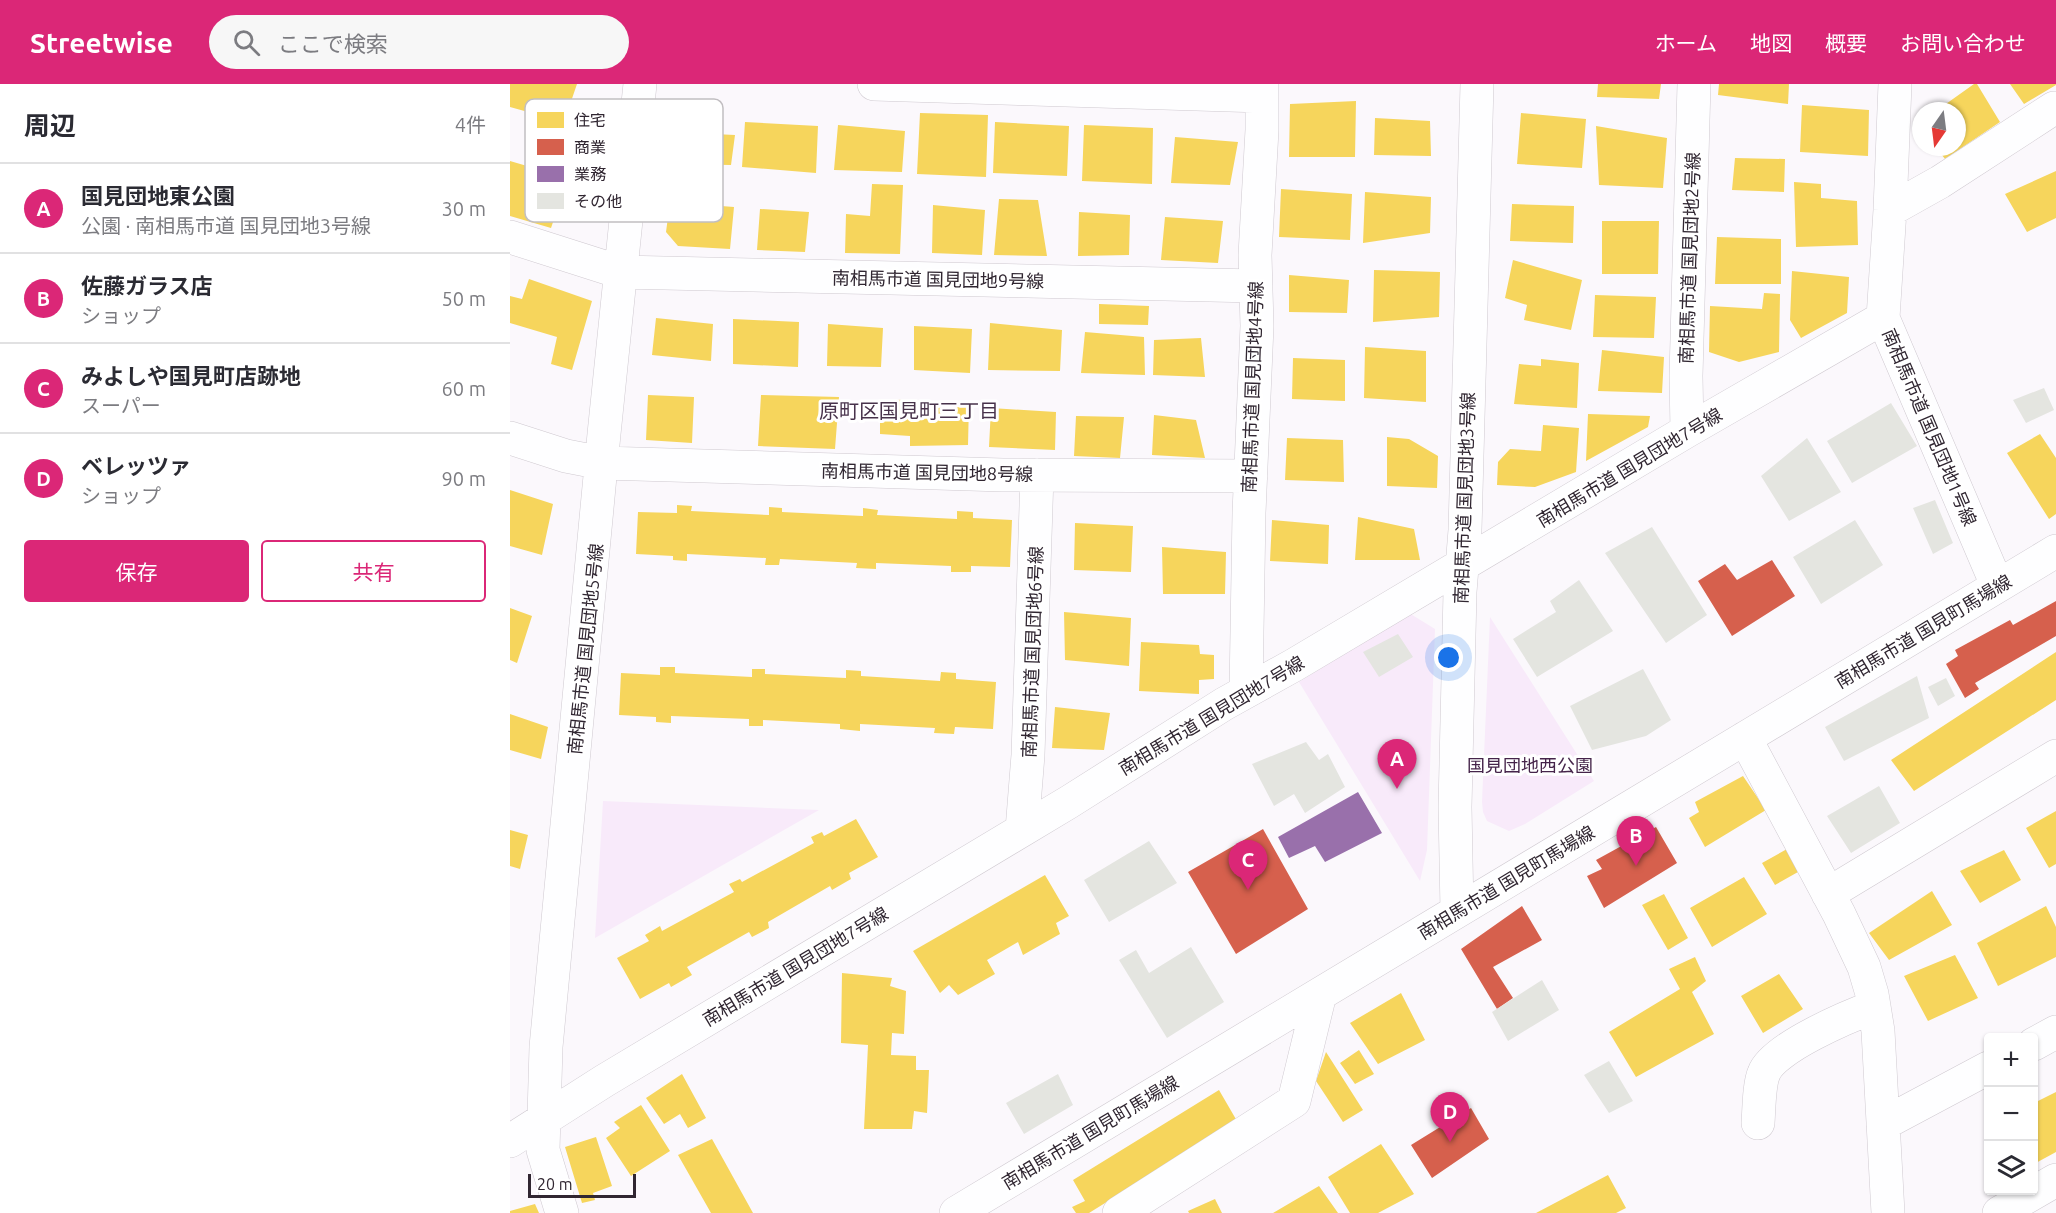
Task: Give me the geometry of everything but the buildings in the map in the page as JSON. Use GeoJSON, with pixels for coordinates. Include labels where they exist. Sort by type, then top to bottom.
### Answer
{"type":"FeatureCollection","features":[{"type":"Feature","properties":{"kind":"street","name":"南相馬市道 国見団地5号線"},"geometry":{"type":"LineString","coordinates":[[639,99],[640,84]]}},
{"type":"Feature","properties":{"kind":"street"},"geometry":{"type":"LineString","coordinates":[[874,84],[1262,90]]}},
{"type":"Feature","properties":{"kind":"street","name":"南相馬市道 国見団地3号線"},"geometry":{"type":"LineString","coordinates":[[1458,911],[1455,807],[1478,84]]}},
{"type":"Feature","properties":{"kind":"street","name":"南相馬市道 国見団地2号線"},"geometry":{"type":"LineString","coordinates":[[1687,431],[1686,376],[1694,84]]}},
{"type":"Feature","properties":{"kind":"street","name":"南相馬市道 国見団地1号線"},"geometry":{"type":"LineString","coordinates":[[1895,84],[1883,318],[1997,585]]}},
{"type":"Feature","properties":{"kind":"street","name":"南相馬市道 国見団地4号線"},"geometry":{"type":"LineString","coordinates":[[1246,691],[1249,513],[1257,326],[1255,255],[1262,90]]}},
{"type":"Feature","properties":{"kind":"street"},"geometry":{"type":"LineString","coordinates":[[1890,210],[1940,182],[2054,108]]}},
{"type":"Feature","properties":{"kind":"street","name":"南相馬市道 国見団地5号線"},"geometry":{"type":"LineString","coordinates":[[562,1213],[543,1150],[546,1047],[620,272],[627,222]]}},
{"type":"Feature","properties":{"kind":"street","name":"南相馬市道 国見団地9号線"},"geometry":{"type":"LineString","coordinates":[[510,237],[620,272],[1256,286]]}},
{"type":"Feature","properties":{"kind":"street","name":"南相馬市道 国見団地7号線"},"geometry":{"type":"LineString","coordinates":[[510,1142],[604,1081],[1022,830],[1246,691],[1294,665],[1687,431],[1883,318]]}},
{"type":"Feature","properties":{"kind":"street","name":"南相馬市道 国見団地8号線"},"geometry":{"type":"LineString","coordinates":[[510,438],[566,456],[602,463],[1037,475],[1251,476]]}},
{"type":"Feature","properties":{"kind":"street","name":"南相馬市道 国見団地6号線"},"geometry":{"type":"LineString","coordinates":[[1022,830],[1028,755],[1037,475]]}},
{"type":"Feature","properties":{"kind":"street","name":"南相馬市道 国見町馬場線"},"geometry":{"type":"LineString","coordinates":[[956,1213],[2056,551]]}},
{"type":"Feature","properties":{"kind":"street"},"geometry":{"type":"LineString","coordinates":[[1745,738],[1864,967],[1878,1031],[1888,1213]]}},
{"type":"Feature","properties":{"kind":"street"},"geometry":{"type":"LineString","coordinates":[[1828,894],[2056,756]]}},
{"type":"Feature","properties":{"kind":"street"},"geometry":{"type":"LineString","coordinates":[[1119,1213],[1294,1101],[1320,994]]}},
{"type":"Feature","properties":{"kind":"street"},"geometry":{"type":"LineString","coordinates":[[1758,1123],[1764,1071],[1777,1057],[1794,1044],[1852,1015],[1874,1007]]}},
{"type":"Feature","properties":{"kind":"street"},"geometry":{"type":"LineString","coordinates":[[2038,1042],[2056,1032]]}},
{"type":"Feature","properties":{"kind":"street"},"geometry":{"type":"LineString","coordinates":[[1883,1124],[1984,1071]]}},
{"type":"Feature","properties":{"kind":"street"},"geometry":{"type":"LineString","coordinates":[[2008,1211],[2056,1180]]}},
{"type":"Feature","properties":{"kind":"green space"},"geometry":{"type":"Polygon","coordinates":[[[1409,613],[1435,629],[1427,850],[1420,881],[1299,682],[1409,613]]]}},
{"type":"Feature","properties":{"kind":"green space","name":"国見団地西公園"},"geometry":{"type":"Polygon","coordinates":[[[1490,617],[1594,781],[1525,824],[1509,831],[1487,821],[1482,802],[1490,617]]]}},
{"type":"Feature","properties":{"kind":"green space"},"geometry":{"type":"Polygon","coordinates":[[[603,801],[819,810],[595,938],[603,801]]]}},
{"type":"Feature","properties":{"kind":"place","name":"国見団地東公園"},"geometry":{"type":"Point","coordinates":[1397,789]}},
{"type":"Feature","properties":{"kind":"place","name":"佐藤ガラス店"},"geometry":{"type":"Point","coordinates":[1636,866]}},
{"type":"Feature","properties":{"kind":"place","name":"みよしや国見町店跡地"},"geometry":{"type":"Point","coordinates":[1248,890]}},
{"type":"Feature","properties":{"kind":"place","name":"ベレッツァ"},"geometry":{"type":"Point","coordinates":[1450,1142]}},
{"type":"Feature","properties":{"kind":"district","name":"原町区国見町三丁目"},"geometry":{"type":"Point","coordinates":[909,410]}}]}
